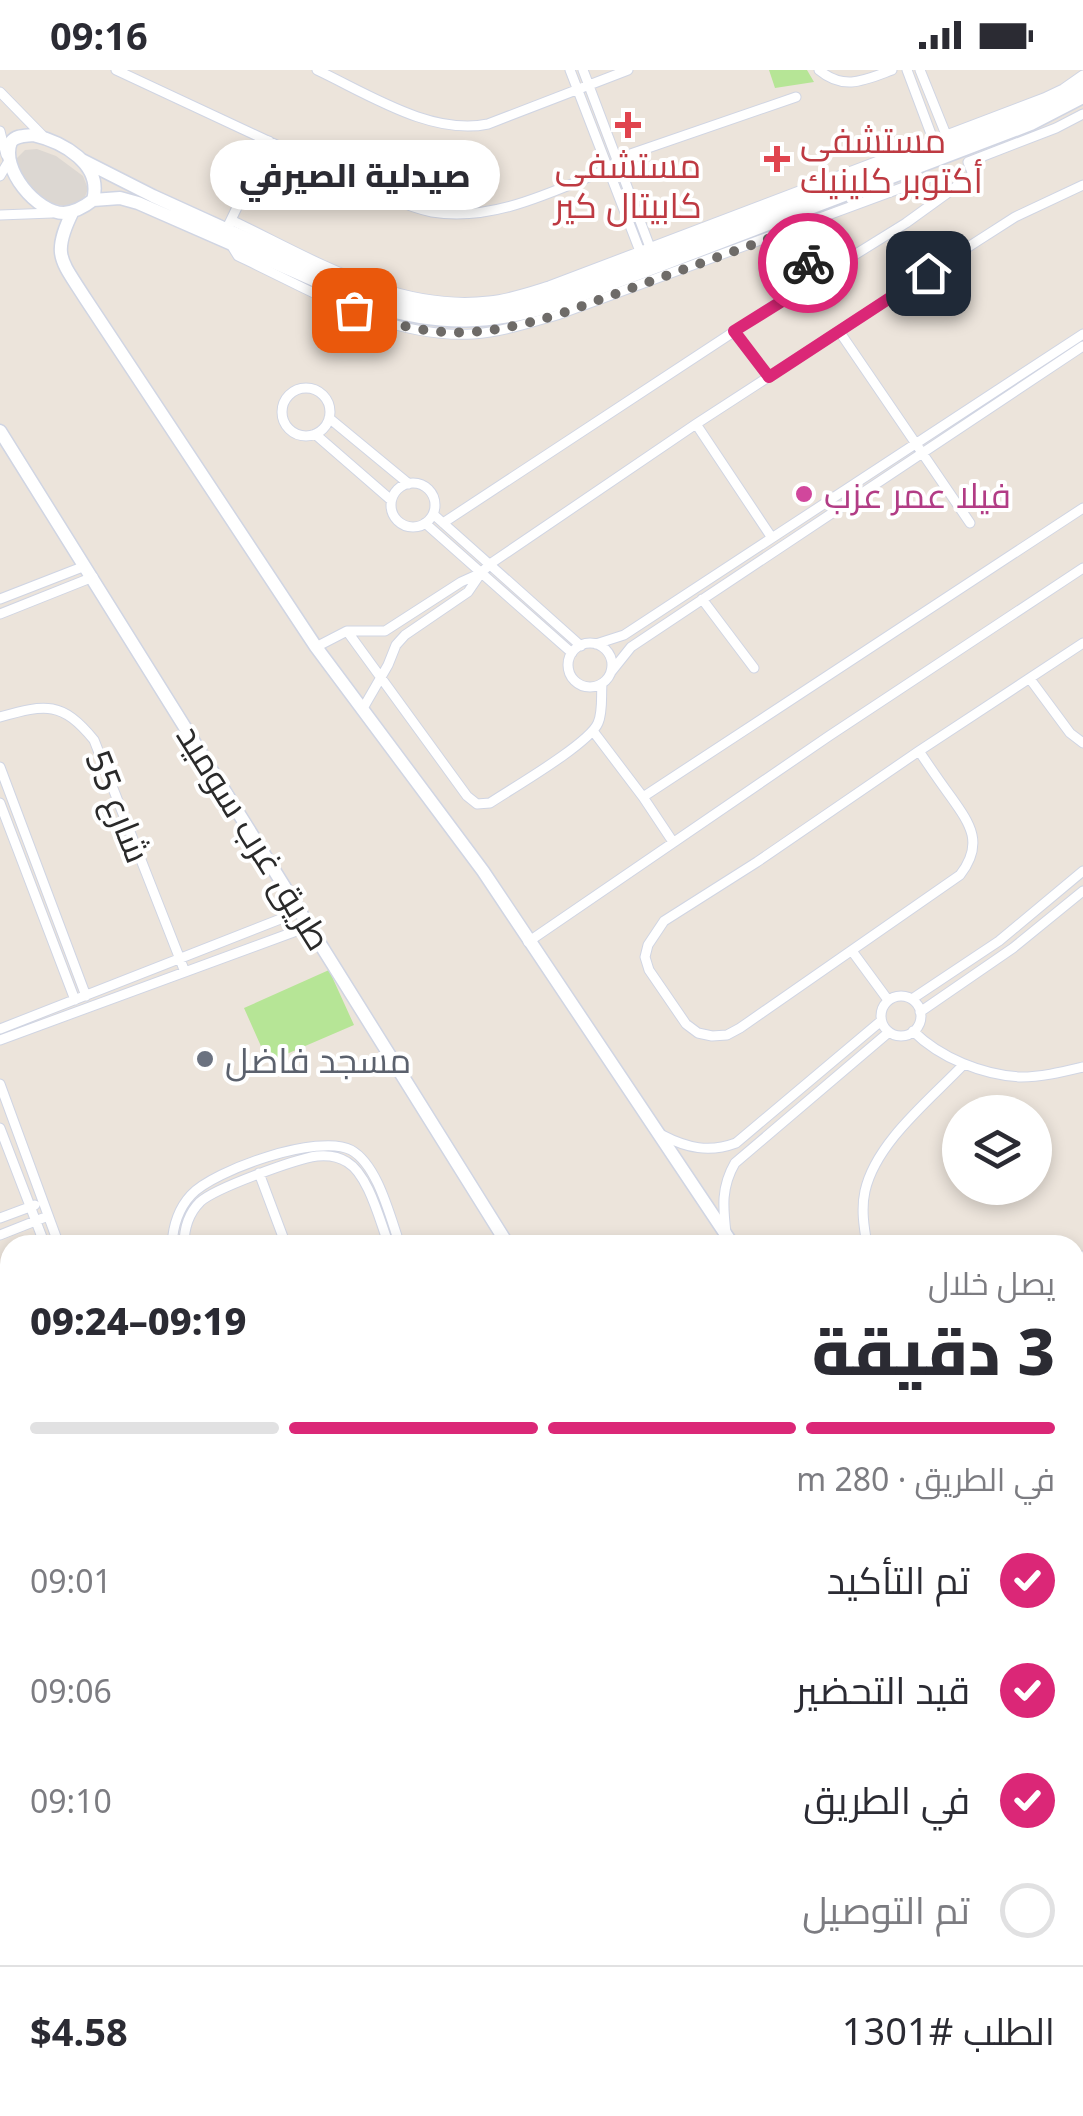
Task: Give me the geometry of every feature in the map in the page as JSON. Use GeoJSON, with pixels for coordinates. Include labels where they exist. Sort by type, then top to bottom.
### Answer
{"type":"FeatureCollection","features":[{"type":"Feature","properties":{"kind":"street"},"geometry":{"type":"LineString","coordinates":[[116,70],[403,203],[459,215],[511,206],[796,98]]}},
{"type":"Feature","properties":{"kind":"street"},"geometry":{"type":"LineString","coordinates":[[317,70],[417,117],[447,126],[471,127],[628,70]]}},
{"type":"Feature","properties":{"kind":"street"},"geometry":{"type":"LineString","coordinates":[[570,70],[614,165]]}},
{"type":"Feature","properties":{"kind":"street"},"geometry":{"type":"LineString","coordinates":[[583,70],[650,264]]}},
{"type":"Feature","properties":{"kind":"street"},"geometry":{"type":"LineString","coordinates":[[820,70],[832,80],[848,83],[892,70]]}},
{"type":"Feature","properties":{"kind":"street"},"geometry":{"type":"LineString","coordinates":[[907,70],[943,146]]}},
{"type":"Feature","properties":{"kind":"street"},"geometry":{"type":"LineString","coordinates":[[920,70],[943,146]]}},
{"type":"Feature","properties":{"kind":"street"},"geometry":{"type":"LineString","coordinates":[[943,146],[1063,89],[1083,75]]}},
{"type":"Feature","properties":{"kind":"street"},"geometry":{"type":"LineString","coordinates":[[4,165],[9,144],[18,136],[44,137],[227,233],[271,266],[414,318],[492,320],[542,309],[1048,106],[1083,85]]}},
{"type":"Feature","properties":{"kind":"street"},"geometry":{"type":"LineString","coordinates":[[0,92],[44,137]]}},
{"type":"Feature","properties":{"kind":"street"},"geometry":{"type":"LineString","coordinates":[[943,146],[1034,130],[1083,97]]}},
{"type":"Feature","properties":{"kind":"street"},"geometry":{"type":"LineString","coordinates":[[443,522],[734,331],[906,224],[973,174],[968,162],[1034,130],[1083,114]]}},
{"type":"Feature","properties":{"kind":"street"},"geometry":{"type":"LineString","coordinates":[[0,132],[4,165],[15,184],[36,204],[66,212]]}},
{"type":"Feature","properties":{"kind":"street"},"geometry":{"type":"LineString","coordinates":[[227,233],[269,141]]}},
{"type":"Feature","properties":{"kind":"street"},"geometry":{"type":"LineString","coordinates":[[82,160],[96,189],[92,200]]}},
{"type":"Feature","properties":{"kind":"street"},"geometry":{"type":"LineString","coordinates":[[0,215],[66,212],[92,200],[120,198],[227,233],[357,284],[386,300],[455,312],[524,304],[650,264],[793,230],[931,178]]}},
{"type":"Feature","properties":{"kind":"street"},"geometry":{"type":"LineString","coordinates":[[362,710],[396,645],[468,592],[490,564],[696,424],[1015,217],[1083,185]]}},
{"type":"Feature","properties":{"kind":"street"},"geometry":{"type":"LineString","coordinates":[[66,212],[59,250],[65,265],[316,647],[476,861],[727,1235]]}},
{"type":"Feature","properties":{"kind":"street"},"geometry":{"type":"LineString","coordinates":[[793,230],[816,280]]}},
{"type":"Feature","properties":{"kind":"street"},"geometry":{"type":"LineString","coordinates":[[734,331],[769,377]]}},
{"type":"Feature","properties":{"kind":"street"},"geometry":{"type":"LineString","coordinates":[[839,332],[970,524]]}},
{"type":"Feature","properties":{"kind":"street"},"geometry":{"type":"LineString","coordinates":[[347,631],[466,796],[477,804],[490,803],[593,731],[598,724],[602,684],[630,647],[1083,334]]}},
{"type":"Feature","properties":{"kind":"street"},"geometry":{"type":"LineString","coordinates":[[1013,386],[1083,346]]}},
{"type":"Feature","properties":{"kind":"street"},"geometry":{"type":"LineString","coordinates":[[304,388],[319,392],[328,403],[329,418],[315,434],[300,436],[287,428],[281,414],[285,399],[304,388]]}},
{"type":"Feature","properties":{"kind":"street"},"geometry":{"type":"LineString","coordinates":[[329,418],[409,484]]}},
{"type":"Feature","properties":{"kind":"street"},"geometry":{"type":"LineString","coordinates":[[696,424],[772,538]]}},
{"type":"Feature","properties":{"kind":"street"},"geometry":{"type":"LineString","coordinates":[[315,434],[392,500]]}},
{"type":"Feature","properties":{"kind":"street","name":"طريق غرب سوميد"},"geometry":{"type":"LineString","coordinates":[[2,438],[502,1235]]}},
{"type":"Feature","properties":{"kind":"street"},"geometry":{"type":"LineString","coordinates":[[602,684],[590,687],[574,680],[569,670],[572,653],[581,646],[624,636],[772,538],[920,448]]}},
{"type":"Feature","properties":{"kind":"street"},"geometry":{"type":"LineString","coordinates":[[409,484],[422,485],[432,494],[435,507],[425,523],[418,526],[404,525],[394,515],[392,500],[398,490],[409,484]]}},
{"type":"Feature","properties":{"kind":"street"},"geometry":{"type":"LineString","coordinates":[[643,797],[1083,508]]}},
{"type":"Feature","properties":{"kind":"street"},"geometry":{"type":"LineString","coordinates":[[433,514],[581,646]]}},
{"type":"Feature","properties":{"kind":"street"},"geometry":{"type":"LineString","coordinates":[[425,523],[572,653]]}},
{"type":"Feature","properties":{"kind":"street"},"geometry":{"type":"LineString","coordinates":[[528,942],[1083,568]]}},
{"type":"Feature","properties":{"kind":"street"},"geometry":{"type":"LineString","coordinates":[[0,599],[89,572]]}},
{"type":"Feature","properties":{"kind":"street"},"geometry":{"type":"LineString","coordinates":[[0,614],[89,572]]}},
{"type":"Feature","properties":{"kind":"street"},"geometry":{"type":"LineString","coordinates":[[316,647],[347,631],[385,631],[480,573]]}},
{"type":"Feature","properties":{"kind":"street"},"geometry":{"type":"LineString","coordinates":[[702,599],[754,668]]}},
{"type":"Feature","properties":{"kind":"street"},"geometry":{"type":"LineString","coordinates":[[385,631],[396,645]]}},
{"type":"Feature","properties":{"kind":"street"},"geometry":{"type":"LineString","coordinates":[[918,751],[966,818],[974,848],[969,863],[948,885],[740,1028],[727,1035],[712,1036],[686,1024],[646,958],[648,945],[664,921],[756,862],[918,751],[1083,643]]}},
{"type":"Feature","properties":{"kind":"street"},"geometry":{"type":"LineString","coordinates":[[596,644],[609,655],[611,672]]}},
{"type":"Feature","properties":{"kind":"street"},"geometry":{"type":"LineString","coordinates":[[1030,679],[1070,734],[1083,743]]}},
{"type":"Feature","properties":{"kind":"street","name":"شارع 55"},"geometry":{"type":"LineString","coordinates":[[0,717],[37,707],[59,710],[80,722],[94,740],[185,972]]}},
{"type":"Feature","properties":{"kind":"street"},"geometry":{"type":"LineString","coordinates":[[593,731],[674,842]]}},
{"type":"Feature","properties":{"kind":"street"},"geometry":{"type":"LineString","coordinates":[[0,766],[7,821]]}},
{"type":"Feature","properties":{"kind":"street"},"geometry":{"type":"LineString","coordinates":[[0,803],[84,1010]]}},
{"type":"Feature","properties":{"kind":"street"},"geometry":{"type":"LineString","coordinates":[[912,999],[999,941],[1083,871]]}},
{"type":"Feature","properties":{"kind":"street"},"geometry":{"type":"LineString","coordinates":[[920,1012],[1013,948],[1083,891]]}},
{"type":"Feature","properties":{"kind":"street"},"geometry":{"type":"LineString","coordinates":[[0,1029],[302,911]]}},
{"type":"Feature","properties":{"kind":"street"},"geometry":{"type":"LineString","coordinates":[[0,1040],[310,926]]}},
{"type":"Feature","properties":{"kind":"street"},"geometry":{"type":"LineString","coordinates":[[852,951],[888,1000]]}},
{"type":"Feature","properties":{"kind":"street"},"geometry":{"type":"LineString","coordinates":[[900,996],[912,999],[920,1012],[920,1023],[913,1031],[898,1036],[889,1032],[881,1021],[882,1008],[888,1000],[900,996]]}},
{"type":"Feature","properties":{"kind":"street"},"geometry":{"type":"LineString","coordinates":[[657,1132],[692,1148],[722,1148],[736,1143],[881,1021]]}},
{"type":"Feature","properties":{"kind":"street"},"geometry":{"type":"LineString","coordinates":[[913,1031],[939,1052],[992,1073],[1053,1074],[1083,1067]]}},
{"type":"Feature","properties":{"kind":"street"},"geometry":{"type":"LineString","coordinates":[[729,1235],[723,1198],[735,1163],[889,1032]]}},
{"type":"Feature","properties":{"kind":"street"},"geometry":{"type":"LineString","coordinates":[[865,1235],[865,1191],[875,1164],[891,1140],[964,1064]]}},
{"type":"Feature","properties":{"kind":"street"},"geometry":{"type":"LineString","coordinates":[[0,1084],[55,1235]]}},
{"type":"Feature","properties":{"kind":"street"},"geometry":{"type":"LineString","coordinates":[[0,1128],[41,1235]]}},
{"type":"Feature","properties":{"kind":"street"},"geometry":{"type":"LineString","coordinates":[[174,1235],[177,1218],[192,1194],[214,1178],[304,1147],[335,1145],[352,1151],[370,1169],[386,1235]]}},
{"type":"Feature","properties":{"kind":"street"},"geometry":{"type":"LineString","coordinates":[[304,1147],[306,1158]]}},
{"type":"Feature","properties":{"kind":"street"},"geometry":{"type":"LineString","coordinates":[[184,1235],[189,1217],[204,1198],[306,1158],[331,1156],[352,1164],[395,1235]]}},
{"type":"Feature","properties":{"kind":"street"},"geometry":{"type":"LineString","coordinates":[[255,1163],[282,1235]]}},
{"type":"Feature","properties":{"kind":"street"},"geometry":{"type":"LineString","coordinates":[[0,1218],[42,1203]]}},
{"type":"Feature","properties":{"kind":"street"},"geometry":{"type":"LineString","coordinates":[[0,1234],[48,1216]]}},
{"type":"Feature","properties":{"kind":"green space"},"geometry":{"type":"Polygon","coordinates":[[[769,70],[807,70],[814,82],[775,88],[769,70]]]}},
{"type":"Feature","properties":{"kind":"green space"},"geometry":{"type":"Polygon","coordinates":[[[329,970],[354,1025],[268,1062],[244,1008],[329,970]]]}},
{"type":"Feature","properties":{"kind":"shaded area"},"geometry":{"type":"Polygon","coordinates":[[[37,149],[56,156],[83,176],[88,189],[82,204],[73,208],[50,203],[25,186],[16,159],[25,150],[37,149]]]}},
{"type":"Feature","properties":{"kind":"way so far"},"geometry":{"type":"LineString","coordinates":[[354,310],[414,329],[470,334],[521,326],[557,315],[793,230],[808,263]]}},
{"type":"Feature","properties":{"kind":"place","name":"مستشفى كابيتال كير"},"geometry":{"type":"Point","coordinates":[628,125]}},
{"type":"Feature","properties":{"kind":"place","name":"مستشفى أكتوبر كلينيك"},"geometry":{"type":"Point","coordinates":[777,159]}},
{"type":"Feature","properties":{"kind":"place","name":"صيدلية الصيرفي"},"geometry":{"type":"Point","coordinates":[354,310]}},
{"type":"Feature","properties":{"kind":"place","name":"فيلا عمر عزب"},"geometry":{"type":"Point","coordinates":[804,494]}},
{"type":"Feature","properties":{"kind":"place","name":"مسجد فاضل"},"geometry":{"type":"Point","coordinates":[205,1059]}},
{"type":"Feature","properties":{"kind":"route"},"geometry":{"type":"LineString","coordinates":[[808,263],[816,280],[734,331],[769,377],[928,273]]}}]}
